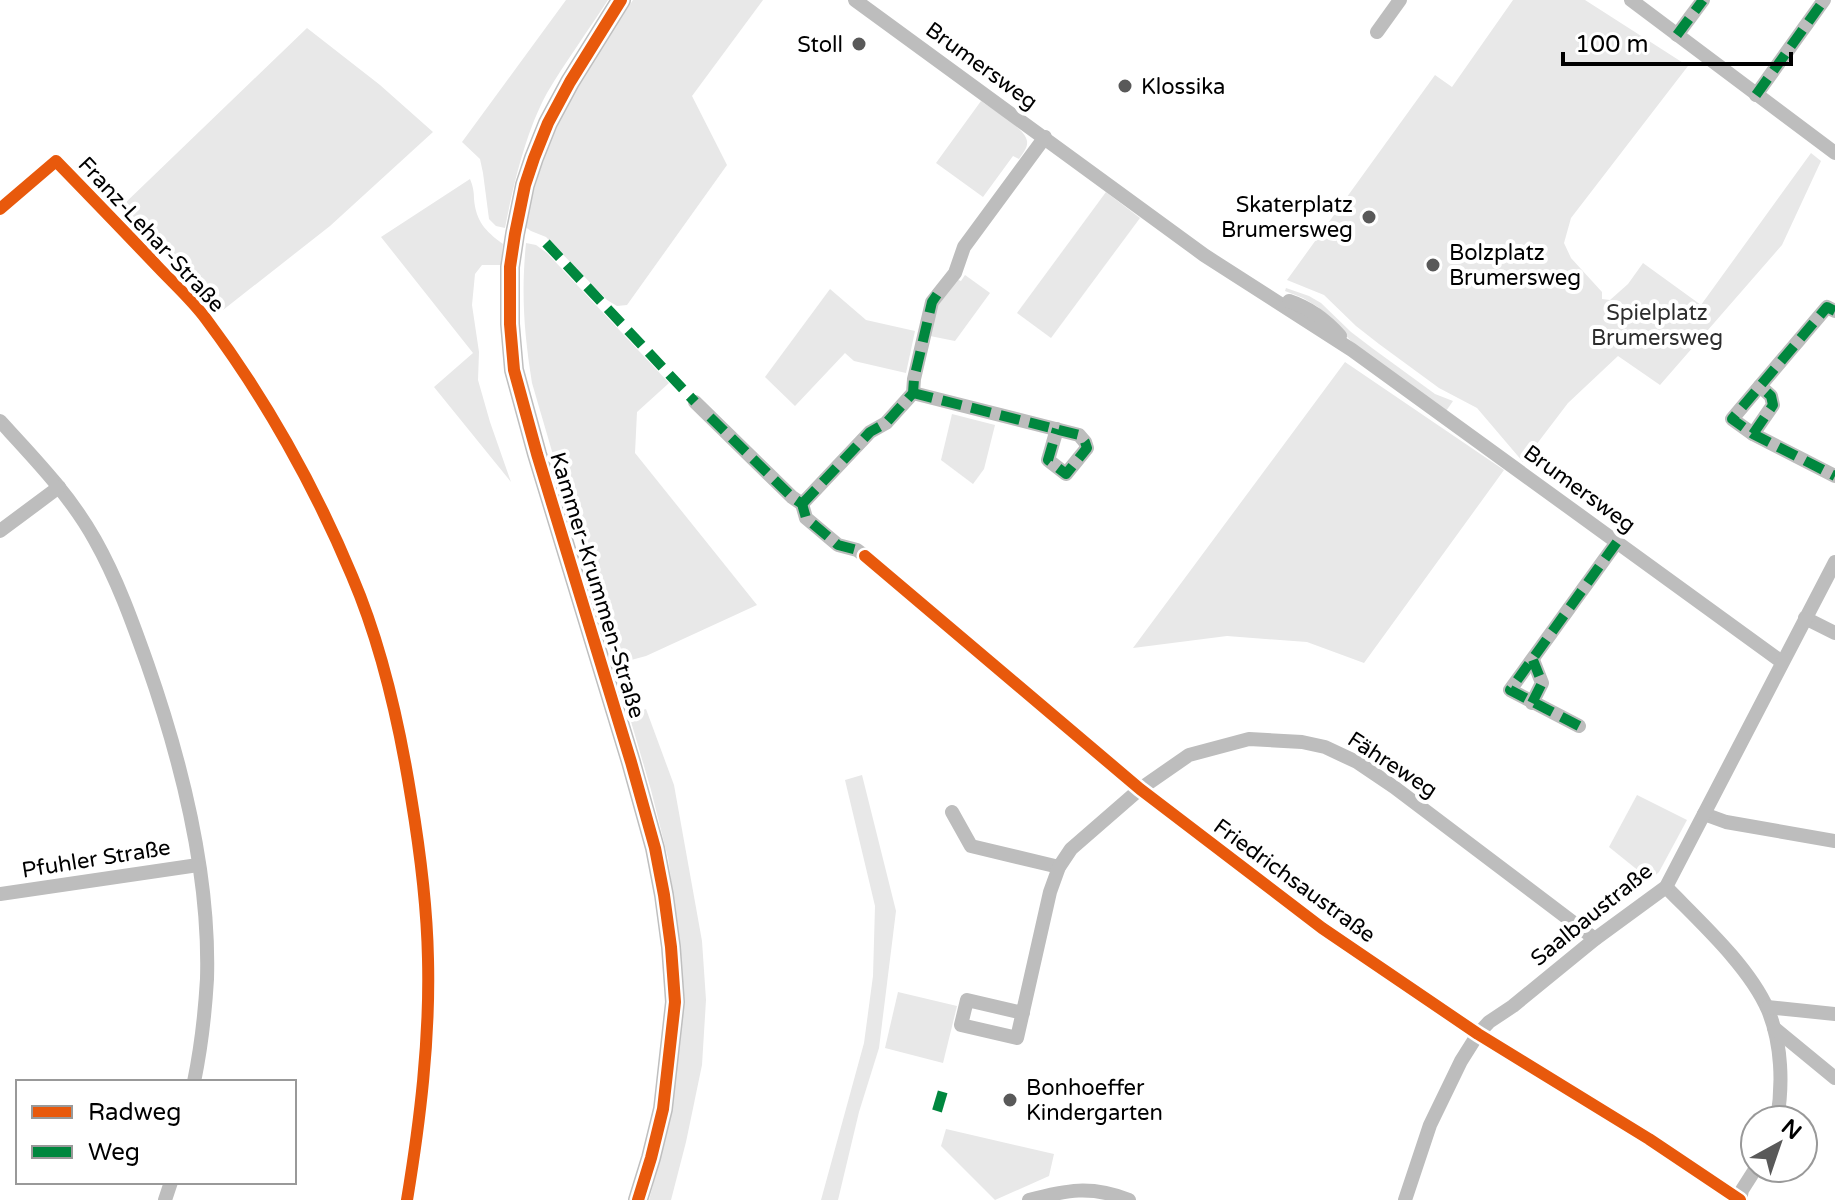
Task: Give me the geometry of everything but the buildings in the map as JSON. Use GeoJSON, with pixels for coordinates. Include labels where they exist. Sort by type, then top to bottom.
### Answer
{"type":"FeatureCollection","features":[{"type":"Feature","properties":{"kind":"street","name":"Kammer-Krummen-Straße"},"geometry":{"type":"LineString","coordinates":[[621,0],[570,82],[534,158],[525,185],[510,267],[510,324],[514,370],[631,762],[655,848],[664,895],[675,1002],[663,1109],[638,1200]]}},
{"type":"Feature","properties":{"kind":"street","name":"Brumersweg"},"geometry":{"type":"LineString","coordinates":[[855,0],[1248,285],[1269,296],[1292,301],[1311,310],[1352,350],[1782,662]]}},
{"type":"Feature","properties":{"kind":"street"},"geometry":{"type":"LineString","coordinates":[[1377,32],[1400,0]]}},
{"type":"Feature","properties":{"kind":"street"},"geometry":{"type":"LineString","coordinates":[[1631,0],[1835,153]]}},
{"type":"Feature","properties":{"kind":"street"},"geometry":{"type":"LineString","coordinates":[[1677,35],[1703,0]]}},
{"type":"Feature","properties":{"kind":"street"},"geometry":{"type":"LineString","coordinates":[[1756,95],[1824,0]]}},
{"type":"Feature","properties":{"kind":"street","name":"Brumersweg"},"geometry":{"type":"LineString","coordinates":[[913,393],[932,302],[955,273],[964,247],[1045,137]]}},
{"type":"Feature","properties":{"kind":"street","name":"Franz-Lehar-Straße"},"geometry":{"type":"LineString","coordinates":[[0,209],[56,161],[205,317],[257,391],[353,576],[378,650],[403,745],[421,858],[428,960],[425,1061],[407,1200]]}},
{"type":"Feature","properties":{"kind":"street"},"geometry":{"type":"LineString","coordinates":[[1832,306],[1732,419],[1753,434],[1835,476]]}},
{"type":"Feature","properties":{"kind":"street"},"geometry":{"type":"LineString","coordinates":[[1753,434],[1773,405],[1771,396],[1760,386]]}},
{"type":"Feature","properties":{"kind":"street"},"geometry":{"type":"LineString","coordinates":[[802,504],[870,432],[886,423],[913,393],[1057,429]]}},
{"type":"Feature","properties":{"kind":"street","name":"Friedrichsaustraße"},"geometry":{"type":"LineString","coordinates":[[695,402],[802,504],[806,518],[816,527],[838,545],[857,550],[865,556],[1140,789],[1322,928],[1478,1034],[1649,1139],[1740,1200]]}},
{"type":"Feature","properties":{"kind":"street"},"geometry":{"type":"LineString","coordinates":[[0,421],[59,487],[94,538],[128,608],[168,725],[187,797],[205,920],[207,979],[194,1080]]}},
{"type":"Feature","properties":{"kind":"street"},"geometry":{"type":"LineString","coordinates":[[0,531],[59,487]]}},
{"type":"Feature","properties":{"kind":"street"},"geometry":{"type":"LineString","coordinates":[[1579,726],[1510,690],[1617,542]]}},
{"type":"Feature","properties":{"kind":"street","name":"Saalbaustraße"},"geometry":{"type":"LineString","coordinates":[[1405,1200],[1430,1125],[1461,1061],[1478,1034],[1595,939],[1666,887],[1835,562]]}},
{"type":"Feature","properties":{"kind":"street"},"geometry":{"type":"LineString","coordinates":[[1805,618],[1835,633]]}},
{"type":"Feature","properties":{"kind":"street"},"geometry":{"type":"LineString","coordinates":[[1532,703],[1542,683],[1533,660]]}},
{"type":"Feature","properties":{"kind":"street","name":"Fähreweg"},"geometry":{"type":"LineString","coordinates":[[1059,867],[1071,849],[1140,789],[1189,755],[1249,739],[1302,742],[1325,747],[1357,762],[1595,939]]}},
{"type":"Feature","properties":{"kind":"street"},"geometry":{"type":"LineString","coordinates":[[952,812],[971,846],[1059,867],[1050,892],[1023,1013]]}},
{"type":"Feature","properties":{"kind":"street"},"geometry":{"type":"LineString","coordinates":[[1704,814],[1726,822],[1835,841]]}},
{"type":"Feature","properties":{"kind":"street","name":"Pfuhler Straße"},"geometry":{"type":"LineString","coordinates":[[0,894],[198,865]]}},
{"type":"Feature","properties":{"kind":"street"},"geometry":{"type":"LineString","coordinates":[[1666,887],[1725,947],[1767,1007],[1774,1028],[1780,1068],[1779,1104]]}},
{"type":"Feature","properties":{"kind":"street"},"geometry":{"type":"LineString","coordinates":[[1767,1007],[1835,1014]]}},
{"type":"Feature","properties":{"kind":"street"},"geometry":{"type":"LineString","coordinates":[[1774,1028],[1835,1078]]}},
{"type":"Feature","properties":{"kind":"street"},"geometry":{"type":"LineString","coordinates":[[1029,1200],[1064,1190],[1087,1190],[1129,1200]]}},
{"type":"Feature","properties":{"kind":"green space"},"geometry":{"type":"Polygon","coordinates":[[[566,0],[608,0],[539,108],[521,159],[505,228],[496,226],[489,219],[480,159],[462,142],[566,0]]]}},
{"type":"Feature","properties":{"kind":"green space"},"geometry":{"type":"Polygon","coordinates":[[[633,0],[763,0],[692,96],[727,165],[627,305],[617,306],[607,300],[546,237],[524,226],[542,163],[565,110],[633,0]]]}},
{"type":"Feature","properties":{"kind":"green space","name":"Spielplatz Brumersweg"},"geometry":{"type":"Polygon","coordinates":[[[1513,0],[1585,0],[1688,66],[1571,218],[1564,243],[1571,258],[1602,292],[1602,299],[1610,300],[1628,284],[1643,263],[1701,305],[1811,153],[1821,161],[1782,245],[1660,385],[1618,356],[1568,403],[1523,462],[1477,408],[1439,388],[1379,344],[1324,295],[1287,280],[1435,75],[1452,87],[1513,0]]]}},
{"type":"Feature","properties":{"kind":"green space"},"geometry":{"type":"Polygon","coordinates":[[[307,28],[380,85],[433,132],[330,226],[223,310],[179,258],[122,206],[307,28]]]}},
{"type":"Feature","properties":{"kind":"green space"},"geometry":{"type":"Polygon","coordinates":[[[981,101],[1014,125],[1025,136],[1027,144],[1019,159],[1013,156],[983,197],[936,163],[981,101]]]}},
{"type":"Feature","properties":{"kind":"green space"},"geometry":{"type":"Polygon","coordinates":[[[470,179],[479,219],[486,230],[503,244],[501,265],[482,265],[475,274],[472,305],[479,352],[478,380],[511,482],[434,387],[473,353],[381,237],[470,179]]]}},
{"type":"Feature","properties":{"kind":"green space"},"geometry":{"type":"Polygon","coordinates":[[[1106,192],[1140,218],[1051,338],[1017,313],[1106,192]]]}},
{"type":"Feature","properties":{"kind":"green space"},"geometry":{"type":"Polygon","coordinates":[[[526,243],[536,245],[547,253],[669,383],[637,412],[635,453],[757,605],[646,656],[620,663],[639,711],[646,709],[674,785],[702,941],[706,1000],[702,1065],[671,1200],[649,1200],[667,1134],[680,942],[668,858],[532,383],[524,313],[526,243]]]}},
{"type":"Feature","properties":{"kind":"green space"},"geometry":{"type":"Polygon","coordinates":[[[965,275],[990,293],[955,341],[930,336],[935,307],[956,279],[961,281],[965,275]]]}},
{"type":"Feature","properties":{"kind":"green space"},"geometry":{"type":"Polygon","coordinates":[[[1286,288],[1321,303],[1372,348],[1435,394],[1453,401],[1446,411],[1354,344],[1318,307],[1285,291],[1286,288]]]}},
{"type":"Feature","properties":{"kind":"green space"},"geometry":{"type":"Polygon","coordinates":[[[830,289],[866,320],[915,331],[906,373],[854,361],[845,353],[795,406],[765,377],[830,289]]]}},
{"type":"Feature","properties":{"kind":"green space"},"geometry":{"type":"Polygon","coordinates":[[[1345,362],[1504,470],[1364,663],[1307,642],[1227,636],[1133,648],[1345,362]]]}},
{"type":"Feature","properties":{"kind":"green space"},"geometry":{"type":"Polygon","coordinates":[[[952,414],[995,425],[984,469],[973,484],[941,460],[952,414]]]}},
{"type":"Feature","properties":{"kind":"green space"},"geometry":{"type":"Polygon","coordinates":[[[862,775],[896,911],[879,1048],[859,1112],[838,1200],[821,1200],[864,1043],[873,976],[875,906],[845,780],[862,775]]]}},
{"type":"Feature","properties":{"kind":"green space"},"geometry":{"type":"Polygon","coordinates":[[[1637,795],[1687,820],[1659,872],[1650,880],[1609,847],[1637,795]]]}},
{"type":"Feature","properties":{"kind":"green space"},"geometry":{"type":"Polygon","coordinates":[[[898,992],[957,1006],[943,1063],[885,1048],[898,992]]]}},
{"type":"Feature","properties":{"kind":"green space"},"geometry":{"type":"Polygon","coordinates":[[[946,1129],[1054,1154],[1049,1176],[995,1200],[941,1146],[946,1129]]]}},
{"type":"Feature","properties":{"kind":"marked path"},"geometry":{"type":"LineString","coordinates":[[1677,35],[1703,0]]}},
{"type":"Feature","properties":{"kind":"marked path"},"geometry":{"type":"LineString","coordinates":[[1756,95],[1824,0]]}},
{"type":"Feature","properties":{"kind":"marked path"},"geometry":{"type":"LineString","coordinates":[[546,243],[695,402]]}},
{"type":"Feature","properties":{"kind":"marked path"},"geometry":{"type":"LineString","coordinates":[[802,504],[870,432],[886,423],[913,393],[932,302],[938,293]]}},
{"type":"Feature","properties":{"kind":"marked path"},"geometry":{"type":"LineString","coordinates":[[1835,311],[1827,307],[1732,419],[1753,434],[1835,476]]}},
{"type":"Feature","properties":{"kind":"marked path"},"geometry":{"type":"LineString","coordinates":[[1753,434],[1773,405],[1771,396],[1760,386]]}},
{"type":"Feature","properties":{"kind":"marked path"},"geometry":{"type":"LineString","coordinates":[[913,393],[1079,435],[1087,448],[1066,474],[1048,460],[1057,429]]}},
{"type":"Feature","properties":{"kind":"marked path"},"geometry":{"type":"LineString","coordinates":[[710,417],[802,504],[806,518],[838,545],[857,550],[865,556]]}},
{"type":"Feature","properties":{"kind":"marked path"},"geometry":{"type":"LineString","coordinates":[[1579,726],[1510,690],[1617,542]]}},
{"type":"Feature","properties":{"kind":"marked path"},"geometry":{"type":"LineString","coordinates":[[1532,703],[1542,683],[1533,660]]}},
{"type":"Feature","properties":{"kind":"marked path"},"geometry":{"type":"LineString","coordinates":[[937,1111],[945,1084]]}},
{"type":"Feature","properties":{"kind":"cycle path"},"geometry":{"type":"LineString","coordinates":[[621,0],[570,82],[534,158],[525,185],[510,267],[510,324],[514,370],[631,762],[655,848],[664,895],[675,1002],[663,1109],[638,1200]]}},
{"type":"Feature","properties":{"kind":"cycle path"},"geometry":{"type":"LineString","coordinates":[[0,209],[56,161],[182,292],[201,312],[268,411],[322,509],[352,576],[381,657],[395,713],[425,898],[428,959],[426,1050],[407,1200]]}},
{"type":"Feature","properties":{"kind":"cycle path"},"geometry":{"type":"LineString","coordinates":[[865,556],[1140,789],[1322,928],[1478,1034],[1649,1139],[1740,1200]]}},
{"type":"Feature","properties":{"kind":"place","name":"Stoll"},"geometry":{"type":"Point","coordinates":[859,44]}},
{"type":"Feature","properties":{"kind":"place","name":"Klossika"},"geometry":{"type":"Point","coordinates":[1125,86]}},
{"type":"Feature","properties":{"kind":"place","name":"Skaterplatz Brumersweg"},"geometry":{"type":"Point","coordinates":[1369,217]}},
{"type":"Feature","properties":{"kind":"place","name":"Bolzplatz Brumersweg"},"geometry":{"type":"Point","coordinates":[1433,265]}},
{"type":"Feature","properties":{"kind":"place","name":"Bonhoeffer Kindergarten"},"geometry":{"type":"Point","coordinates":[1010,1100]}}]}
